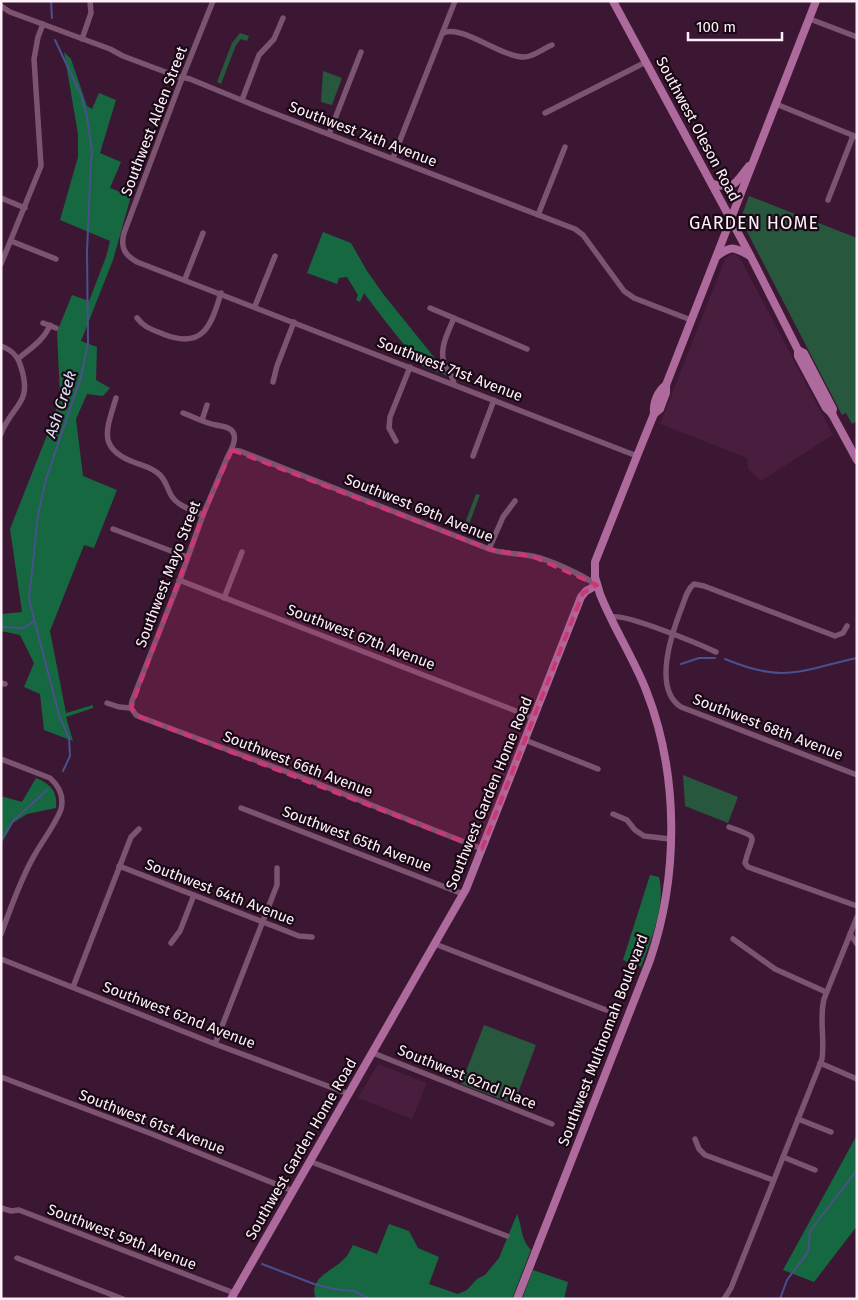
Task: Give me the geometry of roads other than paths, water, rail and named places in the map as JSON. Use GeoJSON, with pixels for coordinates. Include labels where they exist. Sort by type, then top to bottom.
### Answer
{"type":"FeatureCollection","features":[{"type":"Feature","properties":{"kind":"main road","name":"Southwest Oleson Road"},"geometry":{"type":"LineString","coordinates":[[613,1],[731,219],[798,350],[804,353],[833,409],[832,414],[857,460]]}},
{"type":"Feature","properties":{"kind":"main road"},"geometry":{"type":"LineString","coordinates":[[597,584],[595,572],[597,556],[654,414],[654,406],[660,390],[666,385],[816,1]]}},
{"type":"Feature","properties":{"kind":"main road"},"geometry":{"type":"LineString","coordinates":[[712,184],[727,188],[733,185],[754,161]]}},
{"type":"Feature","properties":{"kind":"main road"},"geometry":{"type":"LineString","coordinates":[[717,256],[732,248],[736,248],[751,257]]}},
{"type":"Feature","properties":{"kind":"main road","name":"Southwest Multnomah Boulevard"},"geometry":{"type":"LineString","coordinates":[[517,1299],[651,957],[665,901],[670,839],[668,783],[656,724],[644,686],[597,584]]}},
{"type":"Feature","properties":{"kind":"main road","name":"Southwest Garden Home Road"},"geometry":{"type":"LineString","coordinates":[[232,1296],[463,894],[581,597],[586,591],[597,584]]}},
{"type":"Feature","properties":{"kind":"street"},"geometry":{"type":"LineString","coordinates":[[82,39],[91,13],[90,1]]}},
{"type":"Feature","properties":{"kind":"street","name":"Southwest Alden Street"},"geometry":{"type":"LineString","coordinates":[[124,250],[124,233],[213,1]]}},
{"type":"Feature","properties":{"kind":"street"},"geometry":{"type":"LineString","coordinates":[[393,158],[455,1]]}},
{"type":"Feature","properties":{"kind":"street","name":"Southwest 74th Avenue"},"geometry":{"type":"LineString","coordinates":[[1,6],[10,12],[575,229],[583,235],[630,296],[691,320]]}},
{"type":"Feature","properties":{"kind":"street"},"geometry":{"type":"LineString","coordinates":[[242,100],[260,55],[274,38],[283,18]]}},
{"type":"Feature","properties":{"kind":"street"},"geometry":{"type":"LineString","coordinates":[[810,19],[857,37]]}},
{"type":"Feature","properties":{"kind":"street"},"geometry":{"type":"LineString","coordinates":[[1,264],[41,166],[34,59],[38,37],[43,24]]}},
{"type":"Feature","properties":{"kind":"street"},"geometry":{"type":"LineString","coordinates":[[443,32],[453,30],[502,51],[525,57],[552,44]]}},
{"type":"Feature","properties":{"kind":"street"},"geometry":{"type":"LineString","coordinates":[[329,134],[361,52]]}},
{"type":"Feature","properties":{"kind":"street"},"geometry":{"type":"LineString","coordinates":[[545,113],[646,62]]}},
{"type":"Feature","properties":{"kind":"street"},"geometry":{"type":"LineString","coordinates":[[776,104],[855,137],[828,200]]}},
{"type":"Feature","properties":{"kind":"street"},"geometry":{"type":"LineString","coordinates":[[538,215],[565,147]]}},
{"type":"Feature","properties":{"kind":"street"},"geometry":{"type":"LineString","coordinates":[[1,198],[25,208]]}},
{"type":"Feature","properties":{"kind":"street"},"geometry":{"type":"LineString","coordinates":[[185,279],[203,233]]}},
{"type":"Feature","properties":{"kind":"street"},"geometry":{"type":"LineString","coordinates":[[11,241],[56,259]]}},
{"type":"Feature","properties":{"kind":"street","name":"Southwest 71st Avenue"},"geometry":{"type":"LineString","coordinates":[[124,250],[126,254],[137,262],[255,306],[636,456]]}},
{"type":"Feature","properties":{"kind":"street"},"geometry":{"type":"LineString","coordinates":[[255,306],[275,256]]}},
{"type":"Feature","properties":{"kind":"street"},"geometry":{"type":"LineString","coordinates":[[137,318],[144,326],[171,337],[182,340],[194,338],[204,333],[207,328],[221,293]]}},
{"type":"Feature","properties":{"kind":"street"},"geometry":{"type":"LineString","coordinates":[[430,308],[527,349]]}},
{"type":"Feature","properties":{"kind":"street"},"geometry":{"type":"LineString","coordinates":[[454,318],[442,351],[444,364],[454,379],[454,384]]}},
{"type":"Feature","properties":{"kind":"street"},"geometry":{"type":"LineString","coordinates":[[19,358],[40,341],[53,326],[43,322]]}},
{"type":"Feature","properties":{"kind":"street"},"geometry":{"type":"LineString","coordinates":[[273,382],[277,366],[294,322]]}},
{"type":"Feature","properties":{"kind":"street"},"geometry":{"type":"LineString","coordinates":[[1,346],[8,348],[19,358],[26,391],[1,434]]}},
{"type":"Feature","properties":{"kind":"street"},"geometry":{"type":"LineString","coordinates":[[396,441],[389,428],[389,424],[410,367]]}},
{"type":"Feature","properties":{"kind":"street"},"geometry":{"type":"LineString","coordinates":[[116,398],[106,428],[108,443],[115,452],[128,460],[153,469],[166,482],[171,496],[178,503],[203,515]]}},
{"type":"Feature","properties":{"kind":"street"},"geometry":{"type":"LineString","coordinates":[[473,456],[494,400]]}},
{"type":"Feature","properties":{"kind":"street"},"geometry":{"type":"LineString","coordinates":[[202,420],[207,405]]}},
{"type":"Feature","properties":{"kind":"street"},"geometry":{"type":"LineString","coordinates":[[183,413],[231,429],[235,437],[232,450]]}},
{"type":"Feature","properties":{"kind":"street","name":"Southwest Mayo Street"},"geometry":{"type":"LineString","coordinates":[[131,708],[132,701],[203,515],[232,450]]}},
{"type":"Feature","properties":{"kind":"street","name":"Southwest 69th Avenue"},"geometry":{"type":"LineString","coordinates":[[232,450],[240,451],[319,481],[502,554],[534,557],[597,584]]}},
{"type":"Feature","properties":{"kind":"street"},"geometry":{"type":"LineString","coordinates":[[489,549],[503,517],[515,500]]}},
{"type":"Feature","properties":{"kind":"street"},"geometry":{"type":"LineString","coordinates":[[113,529],[188,557]]}},
{"type":"Feature","properties":{"kind":"street"},"geometry":{"type":"LineString","coordinates":[[224,598],[242,552]]}},
{"type":"Feature","properties":{"kind":"street","name":"Southwest 67th Avenue"},"geometry":{"type":"LineString","coordinates":[[179,580],[534,718]]}},
{"type":"Feature","properties":{"kind":"street"},"geometry":{"type":"LineString","coordinates":[[672,635],[688,592],[694,584],[704,586],[835,636],[843,633],[847,626]]}},
{"type":"Feature","properties":{"kind":"street"},"geometry":{"type":"LineString","coordinates":[[611,617],[624,617],[716,652]]}},
{"type":"Feature","properties":{"kind":"street","name":"Southwest 68th Avenue"},"geometry":{"type":"LineString","coordinates":[[672,635],[669,643],[668,688],[672,700],[681,707],[857,774]]}},
{"type":"Feature","properties":{"kind":"street","name":"Southwest 66th Avenue"},"geometry":{"type":"LineString","coordinates":[[107,703],[119,708],[131,708],[140,717],[311,781],[482,850]]}},
{"type":"Feature","properties":{"kind":"street"},"geometry":{"type":"LineString","coordinates":[[525,740],[598,769]]}},
{"type":"Feature","properties":{"kind":"street"},"geometry":{"type":"LineString","coordinates":[[1,759],[50,778],[60,790],[62,801],[59,813],[27,870],[1,934]]}},
{"type":"Feature","properties":{"kind":"street","name":"Southwest 65th Avenue"},"geometry":{"type":"LineString","coordinates":[[241,808],[463,894]]}},
{"type":"Feature","properties":{"kind":"street"},"geometry":{"type":"LineString","coordinates":[[613,814],[627,820],[644,836],[670,839]]}},
{"type":"Feature","properties":{"kind":"street"},"geometry":{"type":"LineString","coordinates":[[729,827],[748,833],[752,838],[745,862],[748,867],[791,884],[810,888],[857,906]]}},
{"type":"Feature","properties":{"kind":"street"},"geometry":{"type":"LineString","coordinates":[[73,987],[119,866],[131,837],[138,829]]}},
{"type":"Feature","properties":{"kind":"street","name":"Southwest 64th Avenue"},"geometry":{"type":"LineString","coordinates":[[119,866],[299,936],[312,937]]}},
{"type":"Feature","properties":{"kind":"street"},"geometry":{"type":"LineString","coordinates":[[215,1044],[277,885],[277,868]]}},
{"type":"Feature","properties":{"kind":"street"},"geometry":{"type":"LineString","coordinates":[[171,943],[180,931],[194,895]]}},
{"type":"Feature","properties":{"kind":"street"},"geometry":{"type":"LineString","coordinates":[[724,1299],[731,1288],[820,1063],[823,1047],[821,1013],[826,992],[857,917]]}},
{"type":"Feature","properties":{"kind":"street"},"geometry":{"type":"LineString","coordinates":[[850,934],[857,944]]}},
{"type":"Feature","properties":{"kind":"street"},"geometry":{"type":"LineString","coordinates":[[733,939],[775,970],[826,992]]}},
{"type":"Feature","properties":{"kind":"street"},"geometry":{"type":"LineString","coordinates":[[435,944],[606,1010]]}},
{"type":"Feature","properties":{"kind":"street","name":"Southwest 62nd Avenue"},"geometry":{"type":"LineString","coordinates":[[1,959],[215,1044],[349,1094]]}},
{"type":"Feature","properties":{"kind":"street","name":"Southwest 62nd Place"},"geometry":{"type":"LineString","coordinates":[[373,1053],[552,1124]]}},
{"type":"Feature","properties":{"kind":"street"},"geometry":{"type":"LineString","coordinates":[[820,1063],[857,1078]]}},
{"type":"Feature","properties":{"kind":"street","name":"Southwest 61st Avenue"},"geometry":{"type":"LineString","coordinates":[[1,1077],[152,1134],[293,1191]]}},
{"type":"Feature","properties":{"kind":"street"},"geometry":{"type":"LineString","coordinates":[[798,1119],[831,1132]]}},
{"type":"Feature","properties":{"kind":"street"},"geometry":{"type":"LineString","coordinates":[[695,1139],[699,1149],[705,1155],[773,1180]]}},
{"type":"Feature","properties":{"kind":"street"},"geometry":{"type":"LineString","coordinates":[[783,1157],[815,1170]]}},
{"type":"Feature","properties":{"kind":"street"},"geometry":{"type":"LineString","coordinates":[[310,1162],[507,1236]]}},
{"type":"Feature","properties":{"kind":"street","name":"Southwest 59th Avenue"},"geometry":{"type":"LineString","coordinates":[[1,1208],[11,1211],[19,1210],[232,1296]]}},
{"type":"Feature","properties":{"kind":"street"},"geometry":{"type":"LineString","coordinates":[[16,1258],[123,1299]]}},
{"type":"Feature","properties":{"kind":"waterway","name":"Ash Creek"},"geometry":{"type":"LineString","coordinates":[[51,1],[52,18]]}},
{"type":"Feature","properties":{"kind":"waterway","name":"Ash Creek"},"geometry":{"type":"LineString","coordinates":[[55,40],[81,95],[87,117],[92,153],[87,251],[88,343],[81,377],[46,479],[38,515],[29,599],[59,715],[69,738],[70,756],[63,771]]}},
{"type":"Feature","properties":{"kind":"waterway"},"geometry":{"type":"LineString","coordinates":[[1,627],[24,628],[34,621]]}},
{"type":"Feature","properties":{"kind":"waterway"},"geometry":{"type":"LineString","coordinates":[[681,664],[699,658],[715,658]]}},
{"type":"Feature","properties":{"kind":"waterway"},"geometry":{"type":"LineString","coordinates":[[725,659],[759,670],[774,673],[791,673],[857,658]]}},
{"type":"Feature","properties":{"kind":"waterway","name":"Ash Creek"},"geometry":{"type":"LineString","coordinates":[[1,841],[13,821],[47,790]]}},
{"type":"Feature","properties":{"kind":"waterway"},"geometry":{"type":"LineString","coordinates":[[780,1299],[787,1280],[808,1252],[810,1231],[857,1170]]}},
{"type":"Feature","properties":{"kind":"waterway"},"geometry":{"type":"LineString","coordinates":[[262,1264],[314,1284],[354,1291],[370,1299]]}},
{"type":"Feature","properties":{"kind":"district","name":"GARDEN HOME"},"geometry":{"type":"Point","coordinates":[754,223]}}]}
